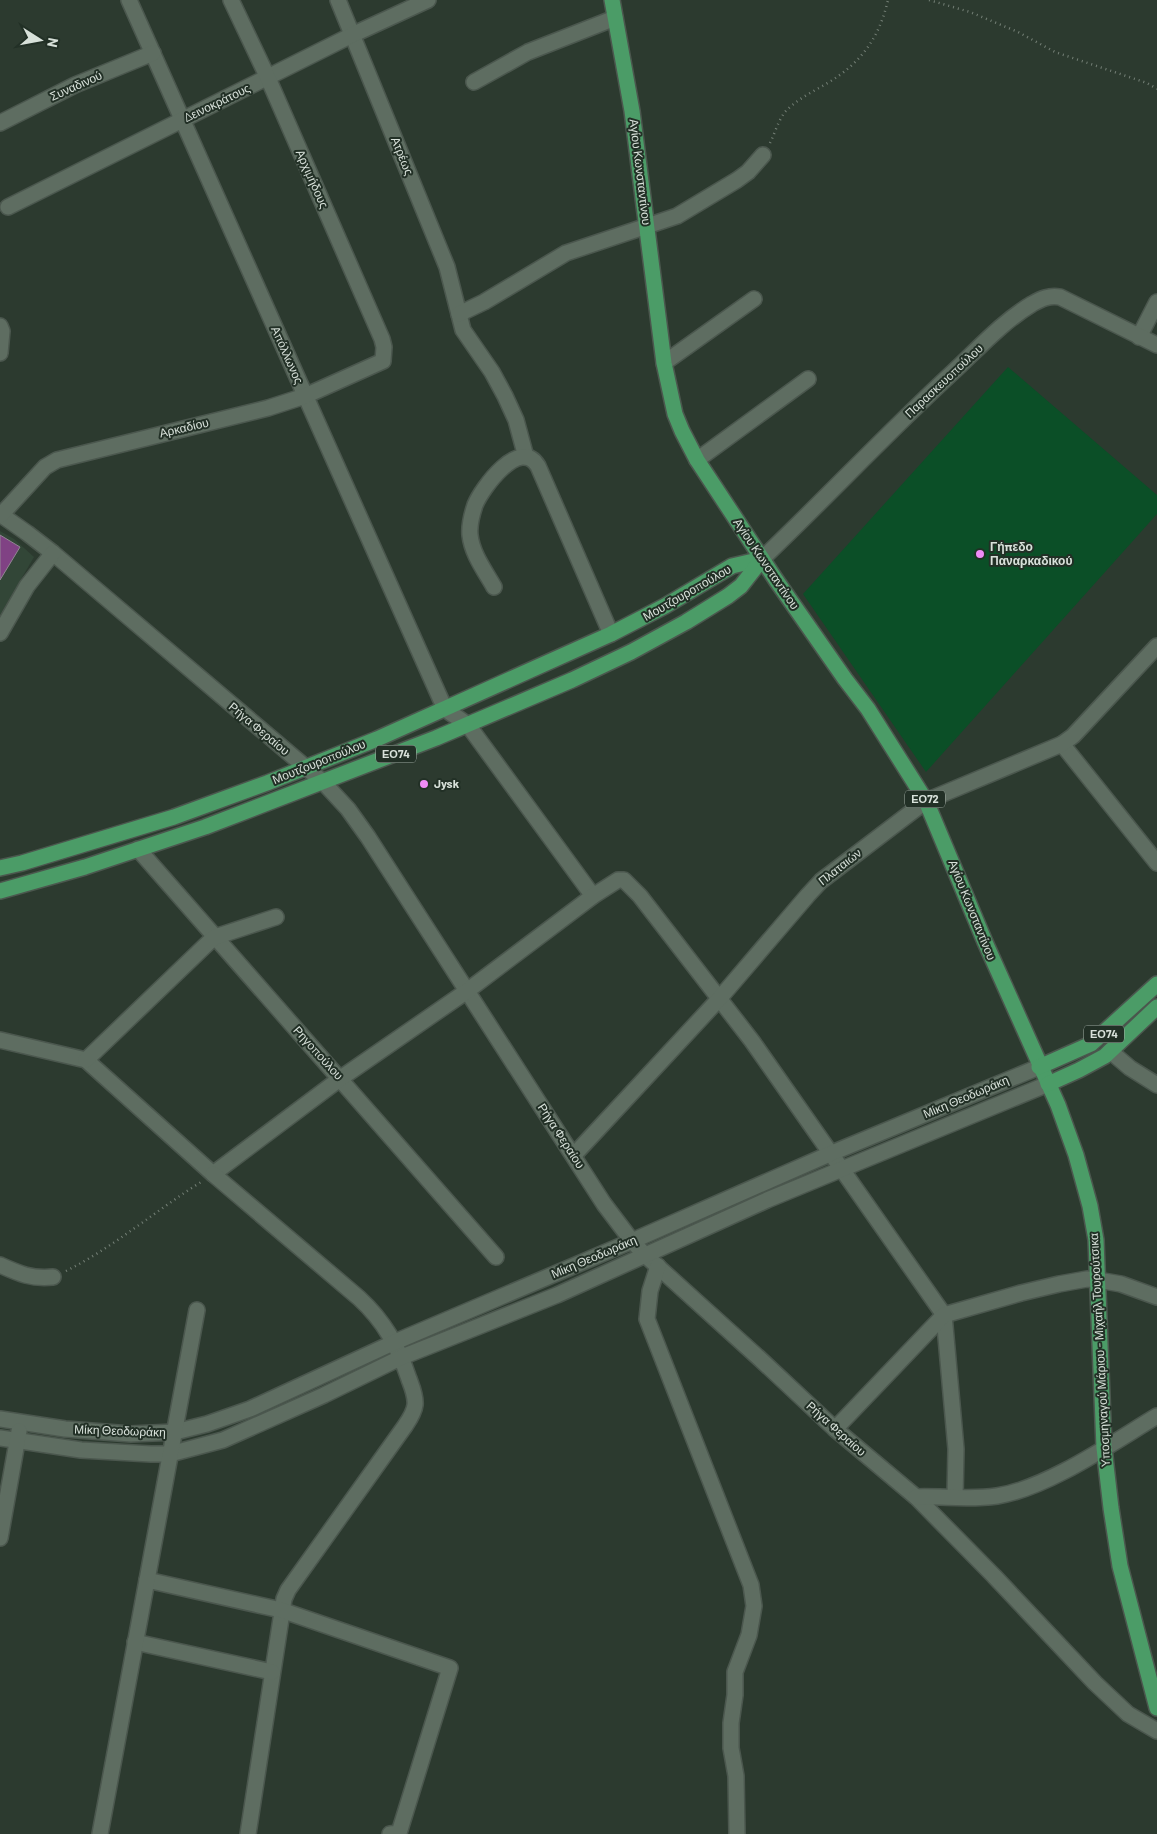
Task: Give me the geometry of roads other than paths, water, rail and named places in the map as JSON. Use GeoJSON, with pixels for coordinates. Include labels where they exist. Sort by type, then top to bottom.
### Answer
{"type":"FeatureCollection","features":[{"type":"Feature","properties":{"kind":"main road","name":"Αγίου Κωνσταντίνου"},"geometry":{"type":"LineString","coordinates":[[612,0],[631,102],[664,363],[675,414],[697,460],[845,679],[868,709],[926,801],[1039,1067],[1048,1084]]}},
{"type":"Feature","properties":{"kind":"main road","name":"Μουτζουροπούλου"},"geometry":{"type":"LineString","coordinates":[[0,868],[41,858],[174,817],[305,768],[445,709],[611,634],[665,606],[732,566],[762,558]]}},
{"type":"Feature","properties":{"kind":"main road","name":"Μουτζουροπούλου"},"geometry":{"type":"LineString","coordinates":[[0,891],[205,828],[468,725],[606,664],[686,622],[741,586],[762,558]]}},
{"type":"Feature","properties":{"kind":"main road","name":"Μίκη Θεοδωράκη"},"geometry":{"type":"LineString","coordinates":[[1039,1067],[1091,1044],[1157,984]]}},
{"type":"Feature","properties":{"kind":"main road","name":"Μίκη Θεοδωράκη"},"geometry":{"type":"LineString","coordinates":[[1048,1084],[1085,1067],[1110,1051],[1157,1007]]}},
{"type":"Feature","properties":{"kind":"main road","name":"Υποσμηναγού Μάριου - Μιχαήλ Τουρούτσικα"},"geometry":{"type":"LineString","coordinates":[[1048,1084],[1076,1155],[1090,1206],[1096,1240],[1104,1448],[1120,1566],[1157,1708]]}},
{"type":"Feature","properties":{"kind":"street","name":"Απόλλωνος"},"geometry":{"type":"LineString","coordinates":[[130,0],[445,709]]}},
{"type":"Feature","properties":{"kind":"street","name":"Αρχιμήδους"},"geometry":{"type":"LineString","coordinates":[[230,0],[268,78],[382,339],[384,346],[383,361]]}},
{"type":"Feature","properties":{"kind":"street","name":"Ατρέως"},"geometry":{"type":"LineString","coordinates":[[338,0],[447,267],[462,330],[492,372],[505,396],[516,420],[526,457]]}},
{"type":"Feature","properties":{"kind":"street","name":"Δεινοκράτους"},"geometry":{"type":"LineString","coordinates":[[8,207],[352,35],[428,0]]}},
{"type":"Feature","properties":{"kind":"street"},"geometry":{"type":"LineString","coordinates":[[474,82],[528,52],[615,18]]}},
{"type":"Feature","properties":{"kind":"street","name":"Συναδινού"},"geometry":{"type":"LineString","coordinates":[[0,122],[75,85],[153,53]]}},
{"type":"Feature","properties":{"kind":"street"},"geometry":{"type":"LineString","coordinates":[[459,314],[484,302],[566,253],[677,216],[737,180],[748,172],[763,155]]}},
{"type":"Feature","properties":{"kind":"street","name":"Παρασκευοπούλου"},"geometry":{"type":"LineString","coordinates":[[762,558],[921,402],[1006,323],[1030,305],[1045,297],[1060,297],[1157,344]]}},
{"type":"Feature","properties":{"kind":"street"},"geometry":{"type":"LineString","coordinates":[[664,363],[754,299]]}},
{"type":"Feature","properties":{"kind":"street"},"geometry":{"type":"LineString","coordinates":[[1140,337],[1157,302]]}},
{"type":"Feature","properties":{"kind":"street"},"geometry":{"type":"LineString","coordinates":[[0,326],[2,331],[0,353]]}},
{"type":"Feature","properties":{"kind":"street","name":"Αρκαδίου"},"geometry":{"type":"LineString","coordinates":[[1,515],[45,467],[58,460],[268,408],[305,396],[383,361]]}},
{"type":"Feature","properties":{"kind":"street"},"geometry":{"type":"LineString","coordinates":[[697,460],[808,379]]}},
{"type":"Feature","properties":{"kind":"street"},"geometry":{"type":"LineString","coordinates":[[494,587],[480,564],[474,549],[470,535],[471,519],[476,504],[496,473],[514,460],[526,457],[535,461],[538,466],[611,634]]}},
{"type":"Feature","properties":{"kind":"street","name":"Ρήγα Φεραίου"},"geometry":{"type":"LineString","coordinates":[[1,515],[53,553],[323,782],[348,809],[368,837],[604,1204],[632,1241],[834,1429],[916,1497],[1095,1683],[1128,1714],[1157,1731]]}},
{"type":"Feature","properties":{"kind":"street"},"geometry":{"type":"LineString","coordinates":[[0,633],[28,586],[53,553]]}},
{"type":"Feature","properties":{"kind":"street","name":"Πλαταιών"},"geometry":{"type":"LineString","coordinates":[[574,1155],[719,999],[821,881],[926,801],[1062,744],[1086,724],[1155,654]]}},
{"type":"Feature","properties":{"kind":"street"},"geometry":{"type":"LineString","coordinates":[[445,709],[468,725],[593,896]]}},
{"type":"Feature","properties":{"kind":"street"},"geometry":{"type":"LineString","coordinates":[[1062,744],[1157,863]]}},
{"type":"Feature","properties":{"kind":"street","name":"Ρηγοπούλου"},"geometry":{"type":"LineString","coordinates":[[138,849],[341,1078],[496,1257]]}},
{"type":"Feature","properties":{"kind":"street"},"geometry":{"type":"LineString","coordinates":[[213,1174],[341,1078],[467,991],[593,896],[618,880],[624,880],[640,896],[752,1041],[944,1315],[956,1449],[955,1497]]}},
{"type":"Feature","properties":{"kind":"street"},"geometry":{"type":"LineString","coordinates":[[86,1060],[215,937],[276,917]]}},
{"type":"Feature","properties":{"kind":"street"},"geometry":{"type":"LineString","coordinates":[[0,1040],[86,1060],[213,1174],[365,1303],[381,1320],[402,1357],[414,1396],[415,1405],[412,1414],[288,1590],[281,1610],[248,1834]]}},
{"type":"Feature","properties":{"kind":"street"},"geometry":{"type":"LineString","coordinates":[[1110,1051],[1130,1068],[1157,1085]]}},
{"type":"Feature","properties":{"kind":"street","name":"Μίκη Θεοδωράκη"},"geometry":{"type":"LineString","coordinates":[[0,1419],[94,1432],[131,1434],[175,1432],[192,1429],[250,1409],[395,1342],[1039,1067]]}},
{"type":"Feature","properties":{"kind":"street","name":"Μίκη Θεοδωράκη"},"geometry":{"type":"LineString","coordinates":[[0,1438],[101,1452],[170,1454],[223,1440],[402,1357],[556,1294],[842,1169],[1048,1084]]}},
{"type":"Feature","properties":{"kind":"street"},"geometry":{"type":"LineString","coordinates":[[0,1265],[23,1276],[38,1279],[53,1277]]}},
{"type":"Feature","properties":{"kind":"street"},"geometry":{"type":"LineString","coordinates":[[658,1266],[650,1291],[647,1319],[751,1585],[754,1606],[749,1635],[735,1672],[735,1695],[731,1723],[731,1748],[736,1776],[737,1834]]}},
{"type":"Feature","properties":{"kind":"street"},"geometry":{"type":"LineString","coordinates":[[834,1429],[944,1315],[1021,1293],[1088,1279],[1121,1284],[1157,1297]]}},
{"type":"Feature","properties":{"kind":"street"},"geometry":{"type":"LineString","coordinates":[[100,1834],[197,1310]]}},
{"type":"Feature","properties":{"kind":"street"},"geometry":{"type":"LineString","coordinates":[[916,1497],[987,1497],[1016,1491],[1067,1469],[1157,1416]]}},
{"type":"Feature","properties":{"kind":"street"},"geometry":{"type":"LineString","coordinates":[[0,1538],[20,1422]]}},
{"type":"Feature","properties":{"kind":"street"},"geometry":{"type":"LineString","coordinates":[[147,1580],[281,1610],[450,1668],[399,1834],[390,1834]]}},
{"type":"Feature","properties":{"kind":"street"},"geometry":{"type":"LineString","coordinates":[[135,1642],[272,1672]]}},
{"type":"Feature","properties":{"kind":"place","name":"Γήπεδο Παναρκαδικού"},"geometry":{"type":"Point","coordinates":[980,554]}},
{"type":"Feature","properties":{"kind":"place","name":"Jysk"},"geometry":{"type":"Point","coordinates":[424,784]}}]}
